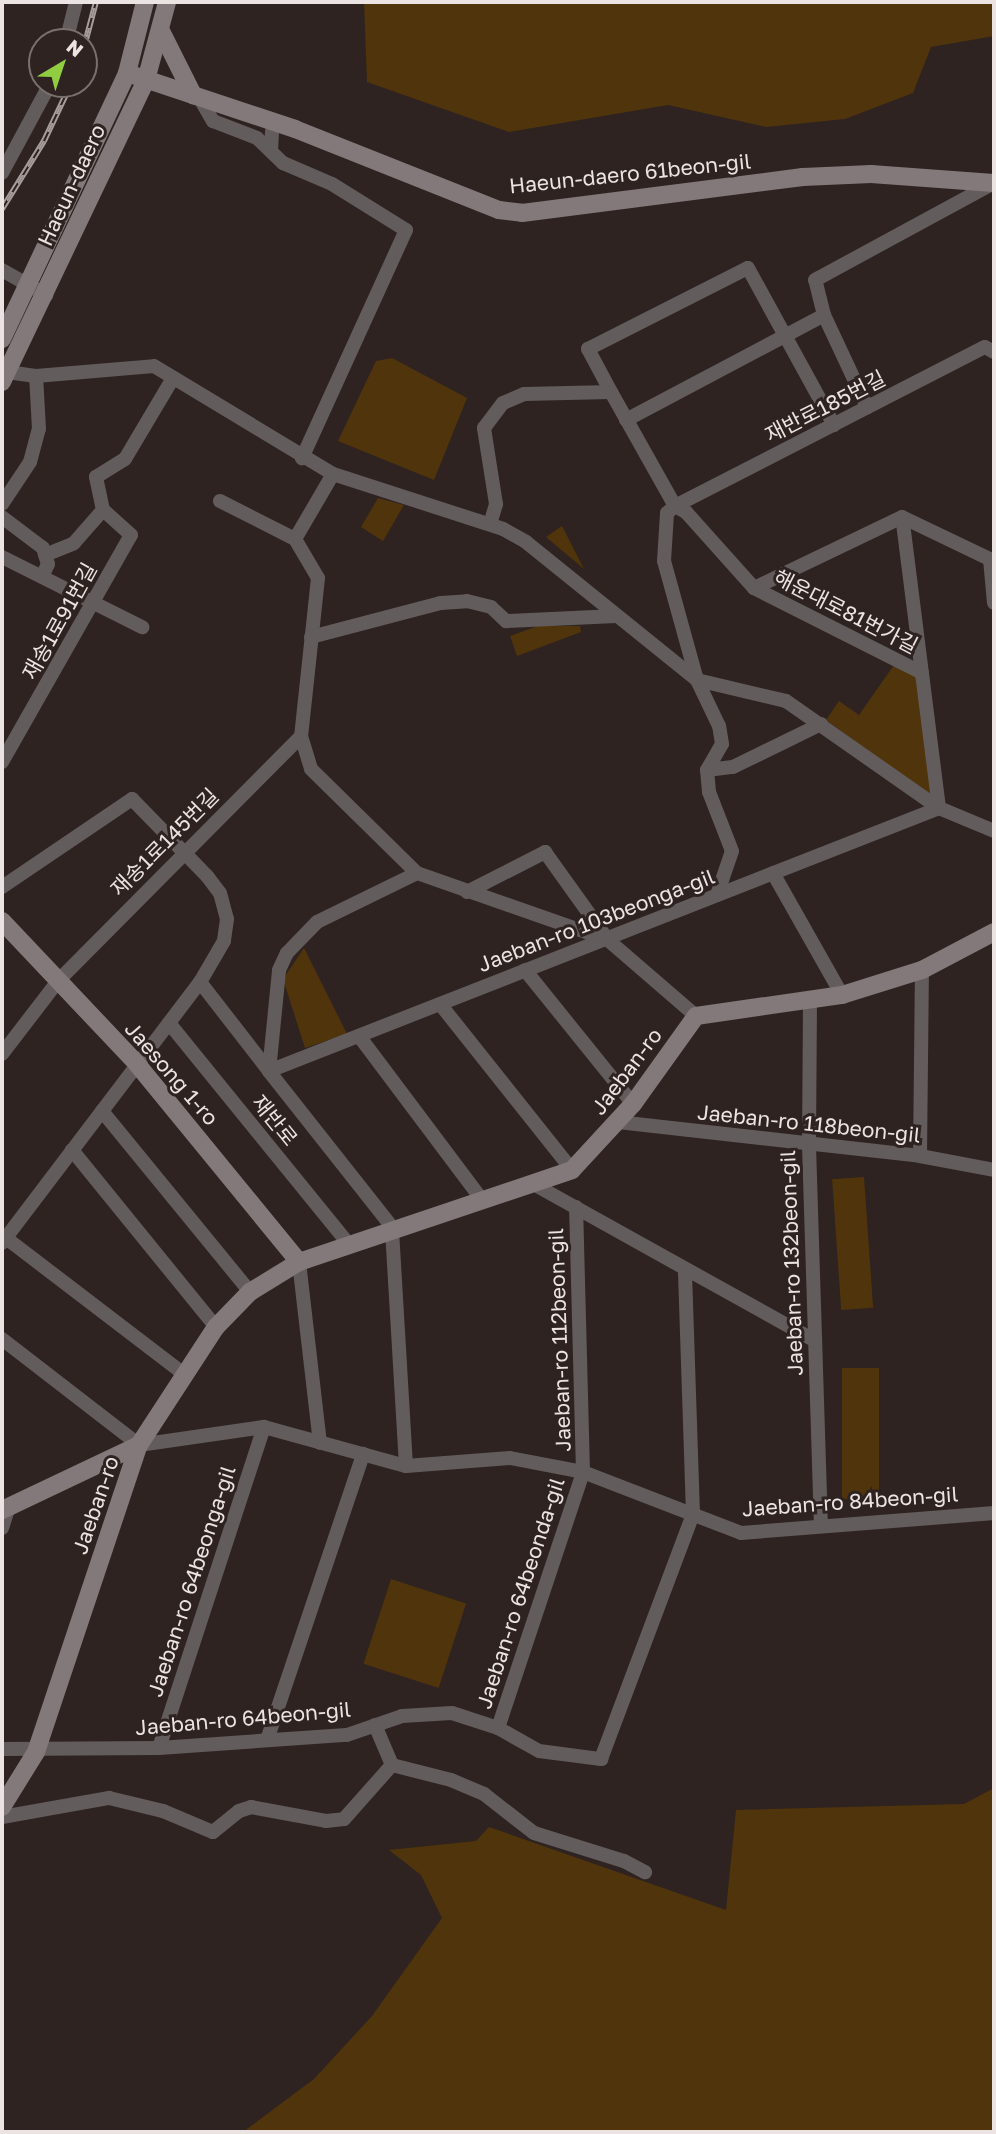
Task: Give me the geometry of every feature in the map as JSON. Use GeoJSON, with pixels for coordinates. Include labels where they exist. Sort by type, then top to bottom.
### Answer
{"type":"FeatureCollection","features":[{"type":"Feature","properties":{"kind":"main road","name":"Haeun-daero"},"geometry":{"type":"LineString","coordinates":[[2,339],[30,286],[127,73],[145,2]]}},
{"type":"Feature","properties":{"kind":"main road","name":"Haeun-daero"},"geometry":{"type":"LineString","coordinates":[[4,377],[46,295],[146,79],[161,32],[167,2]]}},
{"type":"Feature","properties":{"kind":"main road"},"geometry":{"type":"LineString","coordinates":[[161,32],[196,96]]}},
{"type":"Feature","properties":{"kind":"main road","name":"Haeun-daero 61beon-gil"},"geometry":{"type":"LineString","coordinates":[[127,73],[196,96],[499,210],[522,213],[803,177],[871,174],[994,183]]}},
{"type":"Feature","properties":{"kind":"main road","name":"Jaesong 1-ro"},"geometry":{"type":"LineString","coordinates":[[2,921],[137,1064],[299,1262]]}},
{"type":"Feature","properties":{"kind":"main road"},"geometry":{"type":"LineString","coordinates":[[696,1016],[842,995],[922,970],[994,932]]}},
{"type":"Feature","properties":{"kind":"main road","name":"Jaeban-ro"},"geometry":{"type":"LineString","coordinates":[[2,1807],[36,1752],[139,1445],[216,1327],[250,1292],[299,1262],[392,1227],[537,1186],[572,1170],[633,1104],[696,1016]]}},
{"type":"Feature","properties":{"kind":"main road"},"geometry":{"type":"LineString","coordinates":[[5,1508],[139,1445]]}},
{"type":"Feature","properties":{"kind":"street"},"geometry":{"type":"LineString","coordinates":[[70,28],[76,2]]}},
{"type":"Feature","properties":{"kind":"street"},"geometry":{"type":"LineString","coordinates":[[196,96],[213,121],[257,138],[283,163],[332,184],[406,230],[302,458]]}},
{"type":"Feature","properties":{"kind":"street"},"geometry":{"type":"LineString","coordinates":[[2,173],[42,98]]}},
{"type":"Feature","properties":{"kind":"street"},"geometry":{"type":"LineString","coordinates":[[257,138],[274,127]]}},
{"type":"Feature","properties":{"kind":"street"},"geometry":{"type":"LineString","coordinates":[[271,152],[274,127]]}},
{"type":"Feature","properties":{"kind":"street"},"geometry":{"type":"LineString","coordinates":[[867,407],[824,315],[815,280],[994,183]]}},
{"type":"Feature","properties":{"kind":"street","name":"해운대로81번가길"},"geometry":{"type":"LineString","coordinates":[[785,334],[748,268],[588,349],[675,506],[686,512],[754,588],[922,673]]}},
{"type":"Feature","properties":{"kind":"street"},"geometry":{"type":"LineString","coordinates":[[2,270],[46,295]]}},
{"type":"Feature","properties":{"kind":"street"},"geometry":{"type":"LineString","coordinates":[[626,420],[824,315]]}},
{"type":"Feature","properties":{"kind":"street"},"geometry":{"type":"LineString","coordinates":[[785,334],[834,425]]}},
{"type":"Feature","properties":{"kind":"street","name":"재반로185번길"},"geometry":{"type":"LineString","coordinates":[[675,506],[867,407],[991,347]]}},
{"type":"Feature","properties":{"kind":"street"},"geometry":{"type":"LineString","coordinates":[[4,377],[154,366],[302,458],[333,474],[490,524],[526,542],[696,680],[786,701],[939,808],[994,831]]}},
{"type":"Feature","properties":{"kind":"street"},"geometry":{"type":"LineString","coordinates":[[2,505],[30,462],[39,429],[36,376]]}},
{"type":"Feature","properties":{"kind":"street"},"geometry":{"type":"LineString","coordinates":[[45,555],[74,543],[103,510],[96,477],[125,459],[173,378]]}},
{"type":"Feature","properties":{"kind":"street"},"geometry":{"type":"LineString","coordinates":[[490,524],[496,504],[484,428],[503,402],[524,394],[611,392]]}},
{"type":"Feature","properties":{"kind":"street"},"geometry":{"type":"LineString","coordinates":[[295,539],[333,474]]}},
{"type":"Feature","properties":{"kind":"street"},"geometry":{"type":"LineString","coordinates":[[220,500],[295,539],[318,578],[301,736],[311,769],[324,787],[416,873],[608,940]]}},
{"type":"Feature","properties":{"kind":"street"},"geometry":{"type":"LineString","coordinates":[[675,506],[667,513],[664,561],[696,680],[719,726],[722,744],[707,770],[709,792],[732,851],[717,895]]}},
{"type":"Feature","properties":{"kind":"street","name":"재송1로91번길"},"geometry":{"type":"LineString","coordinates":[[2,762],[131,535],[103,510]]}},
{"type":"Feature","properties":{"kind":"street"},"geometry":{"type":"LineString","coordinates":[[2,517],[43,548],[48,564],[42,577]]}},
{"type":"Feature","properties":{"kind":"street"},"geometry":{"type":"LineString","coordinates":[[754,588],[902,517]]}},
{"type":"Feature","properties":{"kind":"street"},"geometry":{"type":"LineString","coordinates":[[902,517],[993,559],[994,603]]}},
{"type":"Feature","properties":{"kind":"street"},"geometry":{"type":"LineString","coordinates":[[902,517],[939,808]]}},
{"type":"Feature","properties":{"kind":"street"},"geometry":{"type":"LineString","coordinates":[[2,557],[142,626]]}},
{"type":"Feature","properties":{"kind":"street"},"geometry":{"type":"LineString","coordinates":[[311,637],[441,603],[467,601],[491,607],[506,621],[616,616]]}},
{"type":"Feature","properties":{"kind":"street"},"geometry":{"type":"LineString","coordinates":[[707,770],[733,767],[821,724]]}},
{"type":"Feature","properties":{"kind":"street","name":"재송1로145번길"},"geometry":{"type":"LineString","coordinates":[[2,1054],[58,981],[182,851],[301,736]]}},
{"type":"Feature","properties":{"kind":"street"},"geometry":{"type":"LineString","coordinates":[[2,887],[132,799],[220,893],[227,919],[224,941],[200,982],[4,1240],[184,1374]]}},
{"type":"Feature","properties":{"kind":"street","name":"Jaeban-ro 103beonga-gil"},"geometry":{"type":"LineString","coordinates":[[269,1071],[939,808]]}},
{"type":"Feature","properties":{"kind":"street"},"geometry":{"type":"LineString","coordinates":[[467,892],[545,852],[608,940],[696,1016]]}},
{"type":"Feature","properties":{"kind":"street"},"geometry":{"type":"LineString","coordinates":[[269,1071],[279,971],[287,953],[317,922],[416,873]]}},
{"type":"Feature","properties":{"kind":"street"},"geometry":{"type":"LineString","coordinates":[[773,873],[842,995]]}},
{"type":"Feature","properties":{"kind":"street"},"geometry":{"type":"LineString","coordinates":[[920,1156],[922,970]]}},
{"type":"Feature","properties":{"kind":"street"},"geometry":{"type":"LineString","coordinates":[[526,971],[633,1104]]}},
{"type":"Feature","properties":{"kind":"street"},"geometry":{"type":"LineString","coordinates":[[200,982],[392,1227],[406,1466]]}},
{"type":"Feature","properties":{"kind":"street","name":"Jaeban-ro 132beon-gil"},"geometry":{"type":"LineString","coordinates":[[810,1001],[809,1146],[821,1524]]}},
{"type":"Feature","properties":{"kind":"street"},"geometry":{"type":"LineString","coordinates":[[440,1004],[572,1170]]}},
{"type":"Feature","properties":{"kind":"street","name":"재반로"},"geometry":{"type":"LineString","coordinates":[[169,1023],[348,1243]]}},
{"type":"Feature","properties":{"kind":"street"},"geometry":{"type":"LineString","coordinates":[[359,1036],[483,1201]]}},
{"type":"Feature","properties":{"kind":"street"},"geometry":{"type":"LineString","coordinates":[[102,1111],[250,1292]]}},
{"type":"Feature","properties":{"kind":"street","name":"Jaeban-ro 118beon-gil"},"geometry":{"type":"LineString","coordinates":[[618,1122],[809,1146],[920,1156],[994,1170]]}},
{"type":"Feature","properties":{"kind":"street"},"geometry":{"type":"LineString","coordinates":[[72,1150],[216,1327]]}},
{"type":"Feature","properties":{"kind":"street","name":"Jaeban-ro 112beon-gil"},"geometry":{"type":"LineString","coordinates":[[537,1186],[814,1340]]}},
{"type":"Feature","properties":{"kind":"street","name":"Jaeban-ro 112beon-gil"},"geometry":{"type":"LineString","coordinates":[[576,1208],[583,1472]]}},
{"type":"Feature","properties":{"kind":"street"},"geometry":{"type":"LineString","coordinates":[[299,1262],[320,1443]]}},
{"type":"Feature","properties":{"kind":"street"},"geometry":{"type":"LineString","coordinates":[[685,1269],[692,1514]]}},
{"type":"Feature","properties":{"kind":"street"},"geometry":{"type":"LineString","coordinates":[[2,1339],[139,1445]]}},
{"type":"Feature","properties":{"kind":"street","name":"Jaeban-ro 84beon-gil"},"geometry":{"type":"LineString","coordinates":[[139,1445],[264,1427],[406,1466],[510,1458],[583,1472],[741,1533],[821,1524],[994,1513]]}},
{"type":"Feature","properties":{"kind":"street","name":"Jaeban-ro 64beonga-gil"},"geometry":{"type":"LineString","coordinates":[[159,1748],[264,1427]]}},
{"type":"Feature","properties":{"kind":"street"},"geometry":{"type":"LineString","coordinates":[[267,1740],[363,1454]]}},
{"type":"Feature","properties":{"kind":"street","name":"Jaeban-ro 64beonda-gil"},"geometry":{"type":"LineString","coordinates":[[498,1728],[583,1472]]}},
{"type":"Feature","properties":{"kind":"street"},"geometry":{"type":"LineString","coordinates":[[2,1528],[5,1508]]}},
{"type":"Feature","properties":{"kind":"street","name":"Jaeban-ro 64beon-gil"},"geometry":{"type":"LineString","coordinates":[[2,1749],[36,1752],[159,1748],[346,1735],[402,1716],[452,1713],[498,1728],[539,1751],[601,1759],[692,1514]]}},
{"type":"Feature","properties":{"kind":"street"},"geometry":{"type":"LineString","coordinates":[[375,1726],[392,1765]]}},
{"type":"Feature","properties":{"kind":"street"},"geometry":{"type":"LineString","coordinates":[[2,1817],[109,1798],[163,1811],[214,1832],[239,1811],[251,1807],[315,1820],[344,1819],[392,1765]]}},
{"type":"Feature","properties":{"kind":"street"},"geometry":{"type":"LineString","coordinates":[[392,1765],[451,1780],[484,1794],[534,1833],[624,1861],[645,1872]]}},
{"type":"Feature","properties":{"kind":"shaded area"},"geometry":{"type":"Polygon","coordinates":[[[364,2],[994,2],[994,36],[931,47],[913,93],[845,119],[766,127],[668,105],[509,132],[367,82],[364,2]]]}},
{"type":"Feature","properties":{"kind":"shaded area"},"geometry":{"type":"Polygon","coordinates":[[[392,358],[467,398],[434,480],[338,441],[376,361],[392,358]]]}},
{"type":"Feature","properties":{"kind":"shaded area"},"geometry":{"type":"Polygon","coordinates":[[[378,498],[404,505],[383,541],[361,527],[378,498]]]}},
{"type":"Feature","properties":{"kind":"shaded area"},"geometry":{"type":"Polygon","coordinates":[[[562,526],[584,569],[546,537],[562,526]]]}},
{"type":"Feature","properties":{"kind":"shaded area"},"geometry":{"type":"Polygon","coordinates":[[[538,626],[580,626],[581,632],[517,656],[510,636],[538,626]]]}},
{"type":"Feature","properties":{"kind":"shaded area"},"geometry":{"type":"Polygon","coordinates":[[[894,665],[916,676],[933,797],[826,720],[839,701],[859,715],[894,665]]]}},
{"type":"Feature","properties":{"kind":"shaded area"},"geometry":{"type":"Polygon","coordinates":[[[304,948],[347,1034],[305,1048],[283,979],[304,948]]]}},
{"type":"Feature","properties":{"kind":"shaded area"},"geometry":{"type":"Polygon","coordinates":[[[864,1177],[873,1308],[841,1310],[832,1179],[864,1177]]]}},
{"type":"Feature","properties":{"kind":"shaded area"},"geometry":{"type":"Polygon","coordinates":[[[842,1368],[879,1368],[879,1499],[842,1499],[842,1368]]]}},
{"type":"Feature","properties":{"kind":"shaded area"},"geometry":{"type":"Polygon","coordinates":[[[391,1579],[466,1603],[439,1688],[363,1664],[391,1579]]]}},
{"type":"Feature","properties":{"kind":"shaded area"},"geometry":{"type":"Polygon","coordinates":[[[994,1788],[994,2132],[243,2132],[314,2079],[372,2016],[442,1918],[421,1875],[389,1850],[476,1841],[489,1827],[726,1910],[736,1810],[964,1804],[994,1788]]]}},
{"type":"Feature","properties":{"kind":"railway"},"geometry":{"type":"LineString","coordinates":[[89,28],[96,2]]}},
{"type":"Feature","properties":{"kind":"railway"},"geometry":{"type":"LineString","coordinates":[[2,209],[44,141],[64,98]]}}]}
